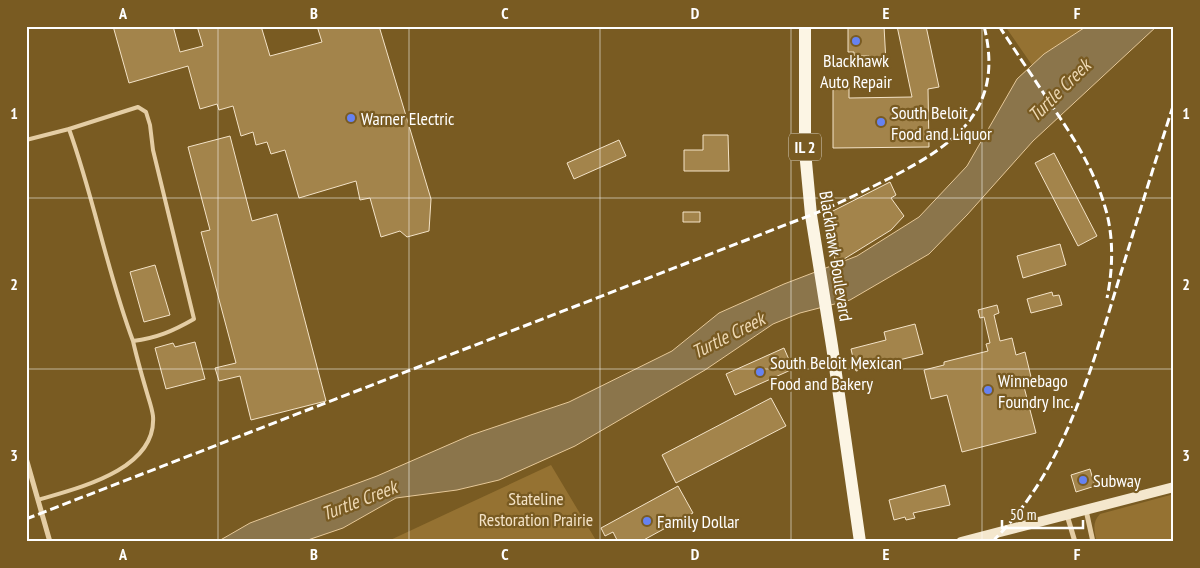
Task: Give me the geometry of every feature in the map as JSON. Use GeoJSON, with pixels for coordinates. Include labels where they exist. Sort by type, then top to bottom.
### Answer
{"type":"FeatureCollection","features":[{"type":"Feature","properties":{"kind":"main road","name":"Blackhawk Boulevard"},"geometry":{"type":"LineString","coordinates":[[804,26],[805,151],[810,214],[831,338],[860,542]]}},
{"type":"Feature","properties":{"kind":"street"},"geometry":{"type":"LineString","coordinates":[[26,458],[50,542]]}},
{"type":"Feature","properties":{"kind":"street"},"geometry":{"type":"LineString","coordinates":[[961,542],[1174,487]]}},
{"type":"Feature","properties":{"kind":"street"},"geometry":{"type":"LineString","coordinates":[[1086,510],[1093,542]]}},
{"type":"Feature","properties":{"kind":"street"},"geometry":{"type":"LineString","coordinates":[[1067,514],[1074,542]]}},
{"type":"Feature","properties":{"kind":"lane"},"geometry":{"type":"LineString","coordinates":[[26,140],[138,108],[146,112],[150,124],[153,150],[194,319],[168,333],[148,339],[132,341]]}},
{"type":"Feature","properties":{"kind":"lane"},"geometry":{"type":"LineString","coordinates":[[38,500],[86,485],[121,469],[140,454],[152,433],[153,414],[121,310],[79,156],[68,129]]}},
{"type":"Feature","properties":{"kind":"green space"},"geometry":{"type":"Polygon","coordinates":[[[1005,26],[1087,26],[1044,54],[1032,65],[1005,26]]]}},
{"type":"Feature","properties":{"kind":"green space","name":"Stateline Restoration Prairie"},"geometry":{"type":"Polygon","coordinates":[[[551,465],[597,542],[386,542],[551,465]]]}},
{"type":"Feature","properties":{"kind":"green space"},"geometry":{"type":"Polygon","coordinates":[[[1174,494],[1174,542],[1097,542],[1094,527],[1100,514],[1174,494]]]}},
{"type":"Feature","properties":{"kind":"water","name":"Turtle Creek"},"geometry":{"type":"Polygon","coordinates":[[[1087,26],[1157,26],[1033,141],[967,215],[929,254],[850,300],[800,313],[773,324],[705,370],[575,446],[499,480],[457,490],[396,498],[343,528],[302,542],[217,542],[250,523],[377,476],[471,435],[569,402],[672,351],[719,313],[784,284],[857,256],[919,217],[967,166],[1017,79],[1044,54],[1087,26]]]}},
{"type":"Feature","properties":{"kind":"building"},"geometry":{"type":"Polygon","coordinates":[[[113,26],[173,26],[180,52],[203,46],[197,26],[261,26],[270,56],[322,42],[317,26],[379,26],[431,199],[429,231],[407,237],[400,231],[381,237],[370,198],[360,200],[356,181],[299,198],[285,150],[271,154],[267,142],[256,145],[253,132],[241,136],[233,106],[219,110],[217,104],[200,109],[188,66],[129,83],[113,26]]]}},
{"type":"Feature","properties":{"kind":"building"},"geometry":{"type":"Polygon","coordinates":[[[848,26],[884,26],[886,63],[869,64],[869,56],[854,56],[854,52],[848,52],[848,26]]]}},
{"type":"Feature","properties":{"kind":"building","name":"South Beloit Food and Liquor"},"geometry":{"type":"Polygon","coordinates":[[[897,26],[926,26],[939,87],[928,89],[929,147],[833,148],[833,86],[849,87],[849,98],[912,97],[897,26]]]}},
{"type":"Feature","properties":{"kind":"building"},"geometry":{"type":"Polygon","coordinates":[[[703,135],[728,135],[729,171],[684,171],[684,150],[703,150],[703,135]]]}},
{"type":"Feature","properties":{"kind":"building"},"geometry":{"type":"Polygon","coordinates":[[[230,136],[252,221],[277,214],[326,401],[251,420],[240,376],[219,381],[215,368],[236,363],[201,232],[210,230],[188,147],[230,136]]]}},
{"type":"Feature","properties":{"kind":"building"},"geometry":{"type":"Polygon","coordinates":[[[619,140],[626,156],[574,179],[567,163],[619,140]]]}},
{"type":"Feature","properties":{"kind":"building"},"geometry":{"type":"Polygon","coordinates":[[[1054,153],[1097,236],[1078,246],[1035,163],[1054,153]]]}},
{"type":"Feature","properties":{"kind":"building"},"geometry":{"type":"Polygon","coordinates":[[[890,182],[896,195],[891,198],[904,216],[891,230],[836,264],[830,238],[834,235],[829,213],[890,182]]]}},
{"type":"Feature","properties":{"kind":"building"},"geometry":{"type":"Polygon","coordinates":[[[683,212],[700,212],[700,222],[683,222],[683,212]]]}},
{"type":"Feature","properties":{"kind":"building"},"geometry":{"type":"Polygon","coordinates":[[[1060,244],[1066,265],[1023,278],[1017,256],[1060,244]]]}},
{"type":"Feature","properties":{"kind":"building"},"geometry":{"type":"Polygon","coordinates":[[[155,265],[170,315],[144,322],[130,272],[155,265]]]}},
{"type":"Feature","properties":{"kind":"building"},"geometry":{"type":"Polygon","coordinates":[[[1052,292],[1053,296],[1059,295],[1062,305],[1031,313],[1027,299],[1052,292]]]}},
{"type":"Feature","properties":{"kind":"building","name":"Winnebago Foundry Inc."},"geometry":{"type":"Polygon","coordinates":[[[997,305],[999,313],[994,315],[1000,341],[1012,338],[1016,355],[1025,352],[1032,381],[1023,383],[1036,433],[962,452],[947,395],[931,399],[924,370],[944,365],[944,362],[988,351],[986,344],[990,343],[984,317],[980,318],[978,310],[997,305]]]}},
{"type":"Feature","properties":{"kind":"building"},"geometry":{"type":"Polygon","coordinates":[[[915,324],[923,354],[856,371],[851,349],[886,340],[884,332],[915,324]]]}},
{"type":"Feature","properties":{"kind":"building"},"geometry":{"type":"Polygon","coordinates":[[[195,342],[205,379],[166,389],[155,348],[173,343],[175,347],[195,342]]]}},
{"type":"Feature","properties":{"kind":"building","name":"South Beloit Mexican Food and Bakery"},"geometry":{"type":"Polygon","coordinates":[[[784,348],[793,369],[735,395],[726,374],[784,348]]]}},
{"type":"Feature","properties":{"kind":"building"},"geometry":{"type":"Polygon","coordinates":[[[771,398],[786,426],[676,483],[662,455],[771,398]]]}},
{"type":"Feature","properties":{"kind":"building","name":"Subway"},"geometry":{"type":"Polygon","coordinates":[[[1090,469],[1095,486],[1076,492],[1071,475],[1090,469]]]}},
{"type":"Feature","properties":{"kind":"building"},"geometry":{"type":"Polygon","coordinates":[[[945,485],[950,505],[913,513],[915,518],[906,520],[905,517],[894,520],[889,500],[945,485]]]}},
{"type":"Feature","properties":{"kind":"building","name":"Family Dollar"},"geometry":{"type":"Polygon","coordinates":[[[678,486],[693,513],[640,542],[618,542],[613,532],[605,536],[601,528],[678,486]]]}},
{"type":"Feature","properties":{"kind":"railway"},"geometry":{"type":"LineString","coordinates":[[26,519],[811,215],[890,178],[935,152],[954,137],[970,120],[981,102],[987,80],[989,55],[984,26]]}},
{"type":"Feature","properties":{"kind":"railway"},"geometry":{"type":"LineString","coordinates":[[999,26],[1074,140],[1095,179],[1105,207],[1110,229],[1111,264],[1107,298]]}},
{"type":"Feature","properties":{"kind":"railway"},"geometry":{"type":"LineString","coordinates":[[992,542],[1016,515],[1037,486],[1055,456],[1070,424],[1095,357],[1174,103]]}},
{"type":"Feature","properties":{"kind":"place","name":"Blackhawk Auto Repair"},"geometry":{"type":"Point","coordinates":[856,41]}},
{"type":"Feature","properties":{"kind":"place","name":"Warner Electric"},"geometry":{"type":"Point","coordinates":[351,118]}},
{"type":"Feature","properties":{"kind":"place","name":"South Beloit Food and Liquor"},"geometry":{"type":"Point","coordinates":[881,122]}},
{"type":"Feature","properties":{"kind":"place","name":"South Beloit Mexican Food and Bakery"},"geometry":{"type":"Point","coordinates":[760,372]}},
{"type":"Feature","properties":{"kind":"place","name":"Winnebago Foundry Inc."},"geometry":{"type":"Point","coordinates":[988,390]}},
{"type":"Feature","properties":{"kind":"place","name":"Subway"},"geometry":{"type":"Point","coordinates":[1083,480]}},
{"type":"Feature","properties":{"kind":"place","name":"Family Dollar"},"geometry":{"type":"Point","coordinates":[647,521]}}]}
